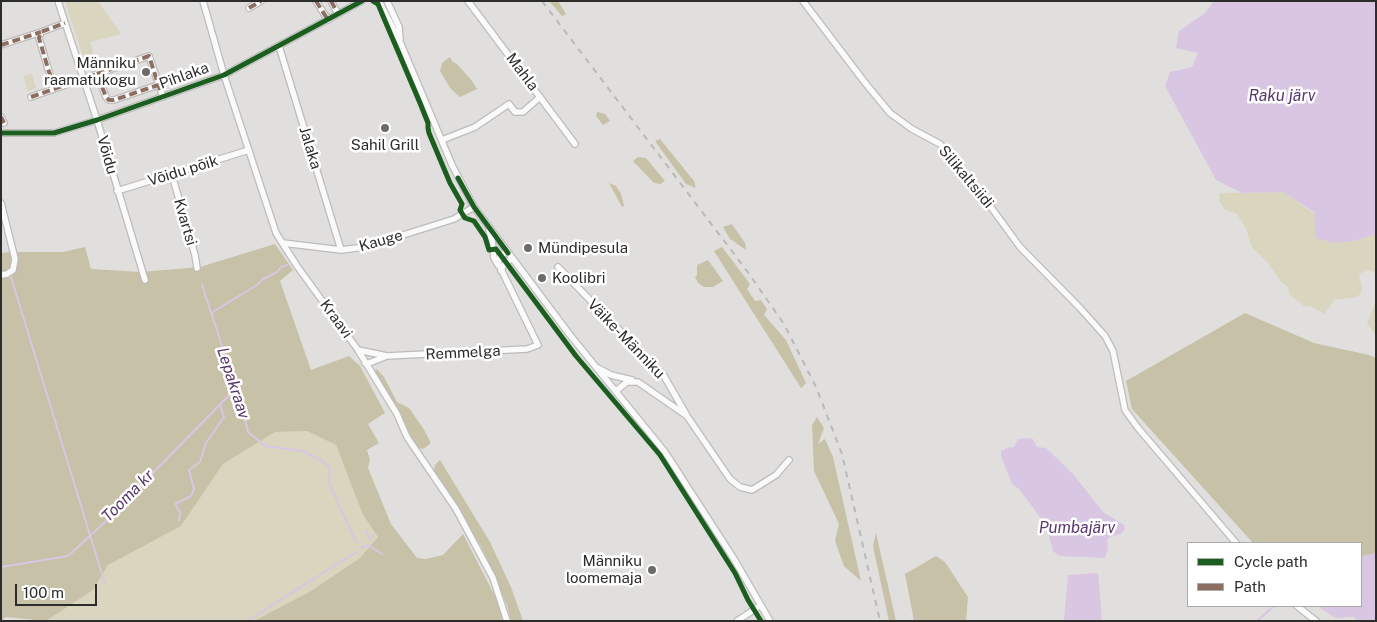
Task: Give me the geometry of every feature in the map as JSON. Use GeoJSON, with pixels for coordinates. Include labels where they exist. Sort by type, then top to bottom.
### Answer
{"type":"FeatureCollection","features":[{"type":"Feature","properties":{"kind":"street","name":"Võidu"},"geometry":{"type":"LineString","coordinates":[[58,1],[97,120],[145,280]]}},
{"type":"Feature","properties":{"kind":"street","name":"Kraavi"},"geometry":{"type":"LineString","coordinates":[[203,1],[224,75],[276,232],[297,266],[358,350],[397,414],[407,437],[456,509],[493,578],[507,621]]}},
{"type":"Feature","properties":{"kind":"street"},"geometry":{"type":"LineString","coordinates":[[250,8],[262,1]]}},
{"type":"Feature","properties":{"kind":"street"},"geometry":{"type":"LineString","coordinates":[[316,1],[328,20]]}},
{"type":"Feature","properties":{"kind":"street"},"geometry":{"type":"LineString","coordinates":[[331,1],[338,14]]}},
{"type":"Feature","properties":{"kind":"street","name":"Pihlaka"},"geometry":{"type":"LineString","coordinates":[[1,133],[54,134],[224,75],[362,1]]}},
{"type":"Feature","properties":{"kind":"street"},"geometry":{"type":"LineString","coordinates":[[379,1],[401,44],[458,178],[474,207],[570,335],[676,467],[770,621]]}},
{"type":"Feature","properties":{"kind":"street"},"geometry":{"type":"LineString","coordinates":[[387,1],[399,27],[401,44]]}},
{"type":"Feature","properties":{"kind":"street","name":"Mahla"},"geometry":{"type":"LineString","coordinates":[[468,1],[575,144]]}},
{"type":"Feature","properties":{"kind":"street","name":"Silikaltsiidi"},"geometry":{"type":"LineString","coordinates":[[803,1],[866,84],[890,112],[912,129],[940,144],[980,192],[1020,247],[1105,336],[1113,351],[1125,410],[1138,428],[1235,542]]}},
{"type":"Feature","properties":{"kind":"street"},"geometry":{"type":"LineString","coordinates":[[1,44],[65,23]]}},
{"type":"Feature","properties":{"kind":"street"},"geometry":{"type":"LineString","coordinates":[[41,32],[39,38],[56,88]]}},
{"type":"Feature","properties":{"kind":"street","name":"Jalaka"},"geometry":{"type":"LineString","coordinates":[[278,46],[341,250]]}},
{"type":"Feature","properties":{"kind":"street"},"geometry":{"type":"LineString","coordinates":[[31,97],[149,56],[163,97]]}},
{"type":"Feature","properties":{"kind":"street"},"geometry":{"type":"LineString","coordinates":[[97,74],[109,100],[158,85]]}},
{"type":"Feature","properties":{"kind":"street"},"geometry":{"type":"LineString","coordinates":[[442,140],[475,127],[509,104],[515,112],[523,112],[540,97]]}},
{"type":"Feature","properties":{"kind":"street","name":"Võidu põik"},"geometry":{"type":"LineString","coordinates":[[117,191],[248,150]]}},
{"type":"Feature","properties":{"kind":"street","name":"Kvartsi"},"geometry":{"type":"LineString","coordinates":[[172,175],[197,268]]}},
{"type":"Feature","properties":{"kind":"street"},"geometry":{"type":"LineString","coordinates":[[1,203],[15,259],[13,270],[1,275]]}},
{"type":"Feature","properties":{"kind":"street","name":"Kauge"},"geometry":{"type":"LineString","coordinates":[[283,242],[341,250],[365,247],[447,221],[463,215],[474,207]]}},
{"type":"Feature","properties":{"kind":"street"},"geometry":{"type":"LineString","coordinates":[[488,227],[494,258],[501,271]]}},
{"type":"Feature","properties":{"kind":"street"},"geometry":{"type":"LineString","coordinates":[[501,271],[498,260],[507,251]]}},
{"type":"Feature","properties":{"kind":"street"},"geometry":{"type":"LineString","coordinates":[[501,271],[503,266],[512,258]]}},
{"type":"Feature","properties":{"kind":"street","name":"Väike-Männiku"},"geometry":{"type":"LineString","coordinates":[[558,268],[664,376],[687,416],[730,479],[740,487],[752,490],[776,475],[789,460]]}},
{"type":"Feature","properties":{"kind":"street","name":"Remmelga"},"geometry":{"type":"LineString","coordinates":[[358,350],[386,356],[517,350],[538,345],[501,271]]}},
{"type":"Feature","properties":{"kind":"street","name":"Remmelga"},"geometry":{"type":"LineString","coordinates":[[365,363],[369,364],[386,356]]}},
{"type":"Feature","properties":{"kind":"street"},"geometry":{"type":"LineString","coordinates":[[596,367],[611,376],[638,382]]}},
{"type":"Feature","properties":{"kind":"street","name":"Väike-Männiku"},"geometry":{"type":"LineString","coordinates":[[616,391],[628,382],[638,382],[687,416]]}},
{"type":"Feature","properties":{"kind":"street"},"geometry":{"type":"LineString","coordinates":[[736,621],[761,606]]}},
{"type":"Feature","properties":{"kind":"street"},"geometry":{"type":"LineString","coordinates":[[1298,607],[1316,621]]}},
{"type":"Feature","properties":{"kind":"shaded area"},"geometry":{"type":"Polygon","coordinates":[[[65,1],[98,1],[121,34],[90,42],[94,56],[84,60],[65,1]]]}},
{"type":"Feature","properties":{"kind":"shaded area"},"geometry":{"type":"Polygon","coordinates":[[[549,1],[558,1],[566,14],[562,16],[549,1]]]}},
{"type":"Feature","properties":{"kind":"shaded area"},"geometry":{"type":"Polygon","coordinates":[[[450,57],[477,89],[460,97],[450,88],[440,71],[442,63],[450,57]]]}},
{"type":"Feature","properties":{"kind":"shaded area"},"geometry":{"type":"Polygon","coordinates":[[[32,74],[36,88],[28,91],[23,76],[32,74]]]}},
{"type":"Feature","properties":{"kind":"shaded area"},"geometry":{"type":"Polygon","coordinates":[[[597,112],[605,114],[610,121],[603,125],[596,116],[597,112]]]}},
{"type":"Feature","properties":{"kind":"shaded area"},"geometry":{"type":"Polygon","coordinates":[[[660,139],[694,181],[696,188],[686,184],[655,141],[660,139]]]}},
{"type":"Feature","properties":{"kind":"shaded area"},"geometry":{"type":"Polygon","coordinates":[[[638,157],[646,158],[665,181],[660,184],[654,183],[633,161],[638,157]]]}},
{"type":"Feature","properties":{"kind":"shaded area"},"geometry":{"type":"Polygon","coordinates":[[[609,183],[616,186],[621,194],[624,206],[622,207],[609,183]]]}},
{"type":"Feature","properties":{"kind":"shaded area"},"geometry":{"type":"Polygon","coordinates":[[[1283,192],[1354,241],[1376,234],[1376,279],[1374,272],[1368,270],[1359,274],[1362,290],[1358,297],[1334,300],[1324,314],[1313,307],[1304,306],[1289,294],[1288,287],[1281,282],[1268,263],[1251,246],[1246,228],[1237,214],[1225,210],[1219,201],[1220,193],[1283,192]]]}},
{"type":"Feature","properties":{"kind":"shaded area"},"geometry":{"type":"Polygon","coordinates":[[[732,224],[745,243],[746,250],[730,239],[723,227],[732,224]]]}},
{"type":"Feature","properties":{"kind":"shaded area"},"geometry":{"type":"Polygon","coordinates":[[[275,244],[293,270],[280,281],[311,370],[349,356],[360,366],[385,413],[368,424],[379,443],[367,450],[370,460],[368,468],[391,524],[417,558],[426,559],[443,555],[463,534],[500,606],[502,621],[254,621],[311,591],[360,558],[378,537],[363,515],[336,445],[307,431],[275,432],[223,464],[181,526],[108,565],[93,590],[46,621],[6,617],[1,620],[1,253],[63,252],[85,247],[91,269],[140,272],[200,267],[275,244]]]}},
{"type":"Feature","properties":{"kind":"shaded area"},"geometry":{"type":"Polygon","coordinates":[[[722,247],[750,284],[747,289],[755,301],[761,300],[767,309],[764,315],[786,340],[806,383],[801,388],[714,251],[722,247]]]}},
{"type":"Feature","properties":{"kind":"shaded area"},"geometry":{"type":"Polygon","coordinates":[[[708,260],[723,281],[713,287],[704,287],[698,283],[695,277],[697,275],[697,265],[708,260]]]}},
{"type":"Feature","properties":{"kind":"shaded area"},"geometry":{"type":"Polygon","coordinates":[[[1376,301],[1376,336],[1367,323],[1376,301]]]}},
{"type":"Feature","properties":{"kind":"shaded area"},"geometry":{"type":"Polygon","coordinates":[[[1245,313],[1314,343],[1376,358],[1376,553],[1362,557],[1362,542],[1252,542],[1132,409],[1126,381],[1245,313]]]}},
{"type":"Feature","properties":{"kind":"shaded area"},"geometry":{"type":"Polygon","coordinates":[[[377,369],[384,377],[397,402],[409,408],[423,428],[430,444],[423,449],[415,447],[409,437],[398,410],[381,387],[374,371],[377,369]]]}},
{"type":"Feature","properties":{"kind":"shaded area"},"geometry":{"type":"Polygon","coordinates":[[[817,417],[824,428],[818,444],[825,439],[833,457],[861,581],[844,566],[835,541],[839,524],[814,471],[812,425],[817,417]]]}},
{"type":"Feature","properties":{"kind":"shaded area"},"geometry":{"type":"Polygon","coordinates":[[[307,431],[336,445],[363,515],[378,537],[360,558],[311,591],[254,621],[46,621],[93,590],[108,565],[181,526],[223,464],[275,432],[307,431]]]}},
{"type":"Feature","properties":{"kind":"shaded area"},"geometry":{"type":"Polygon","coordinates":[[[440,460],[490,542],[511,587],[523,621],[511,621],[507,605],[482,548],[434,471],[435,465],[440,460]]]}},
{"type":"Feature","properties":{"kind":"shaded area"},"geometry":{"type":"Polygon","coordinates":[[[876,533],[896,621],[889,621],[873,546],[876,533]]]}},
{"type":"Feature","properties":{"kind":"shaded area"},"geometry":{"type":"Polygon","coordinates":[[[936,556],[945,562],[968,597],[966,621],[914,621],[905,574],[936,556]]]}},
{"type":"Feature","properties":{"kind":"water","name":"Raku järv"},"geometry":{"type":"Polygon","coordinates":[[[1214,1],[1376,1],[1376,234],[1354,241],[1333,243],[1316,238],[1314,212],[1283,192],[1242,193],[1216,180],[1165,86],[1170,72],[1192,67],[1198,53],[1176,48],[1179,31],[1205,13],[1214,1]]]}},
{"type":"Feature","properties":{"kind":"water","name":"Pumbajärv"},"geometry":{"type":"Polygon","coordinates":[[[1032,438],[1037,447],[1046,448],[1073,474],[1103,512],[1124,525],[1125,529],[1120,534],[1107,540],[1108,548],[1105,558],[1059,556],[1053,551],[1046,525],[1019,489],[1012,484],[1001,456],[1001,451],[1014,447],[1018,439],[1032,438]]]}},
{"type":"Feature","properties":{"kind":"water"},"geometry":{"type":"Polygon","coordinates":[[[1376,553],[1376,621],[1356,621],[1354,617],[1336,618],[1319,607],[1362,607],[1362,557],[1376,553]]]}},
{"type":"Feature","properties":{"kind":"water","name":"Pumbajärv"},"geometry":{"type":"Polygon","coordinates":[[[1098,573],[1102,621],[1064,621],[1068,575],[1098,573]]]}},
{"type":"Feature","properties":{"kind":"waterway","name":"Lepakraav"},"geometry":{"type":"LineString","coordinates":[[211,313],[277,272],[281,267],[287,265]]}},
{"type":"Feature","properties":{"kind":"waterway"},"geometry":{"type":"LineString","coordinates":[[11,277],[105,584]]}},
{"type":"Feature","properties":{"kind":"waterway","name":"Lepakraav"},"geometry":{"type":"LineString","coordinates":[[202,285],[242,406],[248,432],[265,446],[303,451],[322,461],[330,468],[329,483],[356,542]]}},
{"type":"Feature","properties":{"kind":"waterway","name":"Tooma kr"},"geometry":{"type":"LineString","coordinates":[[1,567],[68,556],[103,524],[235,389]]}},
{"type":"Feature","properties":{"kind":"waterway"},"geometry":{"type":"LineString","coordinates":[[179,520],[180,512],[175,504],[191,496],[194,489],[189,470],[200,462],[206,443],[224,417],[220,405]]}},
{"type":"Feature","properties":{"kind":"waterway"},"geometry":{"type":"LineString","coordinates":[[366,531],[370,540]]}},
{"type":"Feature","properties":{"kind":"waterway"},"geometry":{"type":"LineString","coordinates":[[360,548],[368,545],[382,554]]}},
{"type":"Feature","properties":{"kind":"waterway","name":"Lepakraav"},"geometry":{"type":"LineString","coordinates":[[247,621],[356,552]]}},
{"type":"Feature","properties":{"kind":"waterway"},"geometry":{"type":"LineString","coordinates":[[1257,621],[1273,607]]}},
{"type":"Feature","properties":{"kind":"railway"},"geometry":{"type":"LineString","coordinates":[[542,1],[747,271],[784,324],[816,387],[842,454],[880,621]]}},
{"type":"Feature","properties":{"kind":"marked path"},"geometry":{"type":"LineString","coordinates":[[249,8],[261,1]]}},
{"type":"Feature","properties":{"kind":"marked path"},"geometry":{"type":"LineString","coordinates":[[316,1],[328,20]]}},
{"type":"Feature","properties":{"kind":"marked path"},"geometry":{"type":"LineString","coordinates":[[331,1],[338,14]]}},
{"type":"Feature","properties":{"kind":"marked path"},"geometry":{"type":"LineString","coordinates":[[56,88],[39,38],[41,32],[65,23]]}},
{"type":"Feature","properties":{"kind":"marked path"},"geometry":{"type":"LineString","coordinates":[[1,45],[41,32]]}},
{"type":"Feature","properties":{"kind":"marked path"},"geometry":{"type":"LineString","coordinates":[[97,74],[149,56],[160,90]]}},
{"type":"Feature","properties":{"kind":"marked path"},"geometry":{"type":"LineString","coordinates":[[31,97],[97,74],[109,100],[158,85]]}},
{"type":"Feature","properties":{"kind":"marked path"},"geometry":{"type":"LineString","coordinates":[[1,117],[4,123]]}},
{"type":"Feature","properties":{"kind":"cycle path"},"geometry":{"type":"LineString","coordinates":[[1,133],[54,133],[97,120],[224,75],[362,1]]}},
{"type":"Feature","properties":{"kind":"cycle path"},"geometry":{"type":"LineString","coordinates":[[373,1],[378,4],[420,103],[428,123],[429,133],[450,183],[462,204],[460,210],[463,215],[465,218],[474,221],[485,237],[489,250],[496,249],[576,356],[660,455],[735,573],[761,621]]}},
{"type":"Feature","properties":{"kind":"cycle path"},"geometry":{"type":"LineString","coordinates":[[458,178],[474,207],[508,253]]}},
{"type":"Feature","properties":{"kind":"place","name":"Männiku raamatukogu"},"geometry":{"type":"Point","coordinates":[146,72]}},
{"type":"Feature","properties":{"kind":"place","name":"Sahil Grill"},"geometry":{"type":"Point","coordinates":[385,128]}},
{"type":"Feature","properties":{"kind":"place","name":"Mündipesula"},"geometry":{"type":"Point","coordinates":[528,248]}},
{"type":"Feature","properties":{"kind":"place","name":"Koolibri"},"geometry":{"type":"Point","coordinates":[542,278]}},
{"type":"Feature","properties":{"kind":"place","name":"Männiku loomemaja"},"geometry":{"type":"Point","coordinates":[652,570]}}]}
